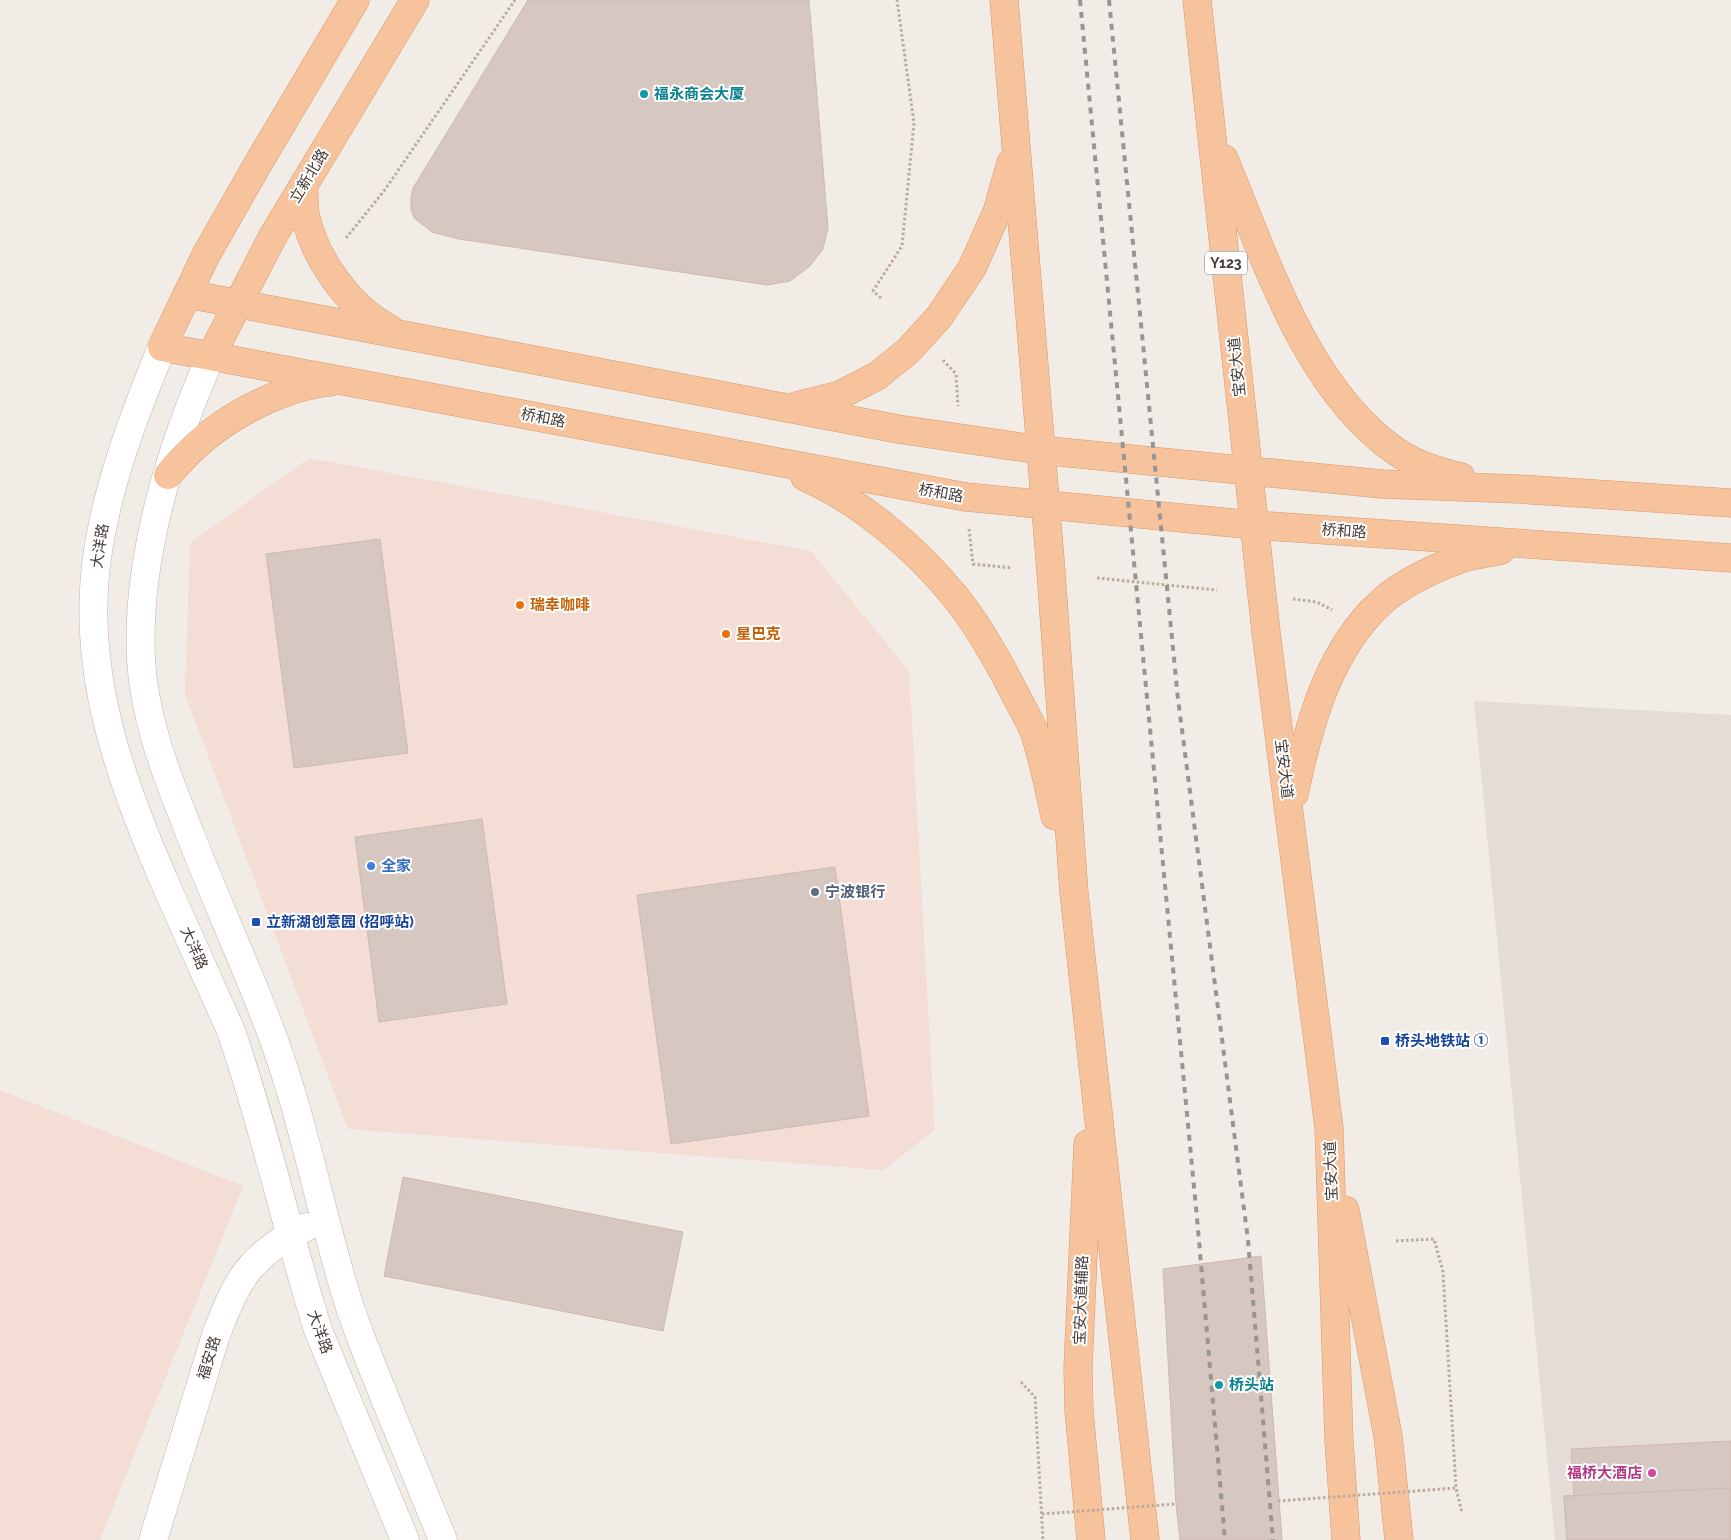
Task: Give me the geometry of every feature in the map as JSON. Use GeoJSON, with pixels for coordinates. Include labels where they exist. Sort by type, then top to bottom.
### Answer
{"type":"FeatureCollection","features":[{"type":"Feature","properties":{"kind":"main road"},"geometry":{"type":"LineString","coordinates":[[162,347],[206,255],[355,0]]}},
{"type":"Feature","properties":{"kind":"main road","name":"立新北路"},"geometry":{"type":"LineString","coordinates":[[211,356],[273,236],[415,0]]}},
{"type":"Feature","properties":{"kind":"main road"},"geometry":{"type":"LineString","coordinates":[[994,0],[1008,58]]}},
{"type":"Feature","properties":{"kind":"main road"},"geometry":{"type":"LineString","coordinates":[[1004,0],[1074,893],[1145,1540]]}},
{"type":"Feature","properties":{"kind":"main road","name":"宝安大道"},"geometry":{"type":"LineString","coordinates":[[1197,0],[1254,525],[1329,1128],[1339,1442],[1346,1540]]}},
{"type":"Feature","properties":{"kind":"main road","name":"Y123"},"geometry":{"type":"LineString","coordinates":[[1204,54],[1206,0]]}},
{"type":"Feature","properties":{"kind":"main road"},"geometry":{"type":"LineString","coordinates":[[1212,129],[1282,298],[1313,359],[1338,395],[1363,425],[1398,453],[1433,470],[1518,489]]}},
{"type":"Feature","properties":{"kind":"main road"},"geometry":{"type":"LineString","coordinates":[[787,408],[840,395],[877,376],[908,351],[939,317],[972,268],[994,220],[1016,147]]}},
{"type":"Feature","properties":{"kind":"main road"},"geometry":{"type":"LineString","coordinates":[[304,184],[306,216],[316,248],[326,264],[349,295],[364,311],[380,324],[400,335]]}},
{"type":"Feature","properties":{"kind":"main road"},"geometry":{"type":"LineString","coordinates":[[187,294],[898,429],[1040,450],[1382,484],[1518,489],[1731,503]]}},
{"type":"Feature","properties":{"kind":"main road","name":"桥和路"},"geometry":{"type":"LineString","coordinates":[[162,347],[769,462],[966,497],[1254,525],[1731,558]]}},
{"type":"Feature","properties":{"kind":"main road"},"geometry":{"type":"LineString","coordinates":[[168,474],[203,438],[236,415],[279,394],[324,382],[347,381]]}},
{"type":"Feature","properties":{"kind":"main road"},"geometry":{"type":"LineString","coordinates":[[769,462],[808,478],[845,498],[885,527],[920,558],[953,594],[978,628],[1034,731],[1074,893]]}},
{"type":"Feature","properties":{"kind":"main road"},"geometry":{"type":"LineString","coordinates":[[1289,815],[1304,748],[1319,700],[1338,656],[1360,624],[1386,598],[1419,577],[1460,559],[1533,543]]}},
{"type":"Feature","properties":{"kind":"main road","name":"宝安大道辅路"},"geometry":{"type":"LineString","coordinates":[[1091,1540],[1078,1411],[1078,1368],[1092,1060]]}},
{"type":"Feature","properties":{"kind":"main road"},"geometry":{"type":"LineString","coordinates":[[1329,1128],[1388,1436],[1399,1540]]}},
{"type":"Feature","properties":{"kind":"street","name":"大洋路"},"geometry":{"type":"LineString","coordinates":[[162,347],[143,394],[114,478],[98,553],[94,619],[100,692],[111,738],[136,813],[231,1031],[256,1108],[318,1330],[405,1540]]}},
{"type":"Feature","properties":{"kind":"street"},"geometry":{"type":"LineString","coordinates":[[211,356],[185,417],[158,507],[144,580],[141,660],[146,703],[158,748],[174,794],[279,1053],[346,1295],[360,1335],[444,1540]]}},
{"type":"Feature","properties":{"kind":"street","name":"福安路"},"geometry":{"type":"LineString","coordinates":[[153,1540],[216,1335],[239,1281],[253,1263],[270,1249],[291,1235],[325,1218]]}},
{"type":"Feature","properties":{"kind":"path"},"geometry":{"type":"LineString","coordinates":[[326,264],[384,191],[515,0]]}},
{"type":"Feature","properties":{"kind":"path"},"geometry":{"type":"LineString","coordinates":[[881,298],[873,291],[902,246],[914,123],[897,0]]}},
{"type":"Feature","properties":{"kind":"path"},"geometry":{"type":"LineString","coordinates":[[938,356],[956,374],[958,408]]}},
{"type":"Feature","properties":{"kind":"path"},"geometry":{"type":"LineString","coordinates":[[969,525],[973,564],[1012,568]]}},
{"type":"Feature","properties":{"kind":"path"},"geometry":{"type":"LineString","coordinates":[[1097,578],[1217,590]]}},
{"type":"Feature","properties":{"kind":"path"},"geometry":{"type":"LineString","coordinates":[[1289,598],[1317,602],[1340,613]]}},
{"type":"Feature","properties":{"kind":"path"},"geometry":{"type":"LineString","coordinates":[[1396,1241],[1434,1239],[1443,1272],[1456,1488],[1462,1513]]}},
{"type":"Feature","properties":{"kind":"path"},"geometry":{"type":"LineString","coordinates":[[1021,1382],[1035,1397],[1043,1540]]}},
{"type":"Feature","properties":{"kind":"path"},"geometry":{"type":"LineString","coordinates":[[1278,1501],[1456,1488]]}},
{"type":"Feature","properties":{"kind":"path"},"geometry":{"type":"LineString","coordinates":[[1042,1514],[1176,1504]]}},
{"type":"Feature","properties":{"kind":"shaded area"},"geometry":{"type":"Polygon","coordinates":[[[309,458],[811,551],[909,671],[935,1130],[883,1170],[348,1129],[185,694],[190,543],[309,458]]]}},
{"type":"Feature","properties":{"kind":"shaded area"},"geometry":{"type":"Polygon","coordinates":[[[1474,701],[1731,715],[1731,1540],[1555,1540],[1474,701]]]}},
{"type":"Feature","properties":{"kind":"shaded area"},"geometry":{"type":"Polygon","coordinates":[[[0,1090],[243,1186],[100,1540],[0,1540],[0,1090]]]}},
{"type":"Feature","properties":{"kind":"building","name":"福永商会大厦"},"geometry":{"type":"Polygon","coordinates":[[[528,0],[809,0],[828,228],[823,249],[810,266],[790,281],[767,285],[459,239],[432,232],[414,218],[411,209],[413,188],[528,0]]]}},
{"type":"Feature","properties":{"kind":"building"},"geometry":{"type":"Polygon","coordinates":[[[380,539],[408,753],[294,768],[266,554],[380,539]]]}},
{"type":"Feature","properties":{"kind":"building"},"geometry":{"type":"Polygon","coordinates":[[[482,819],[507,1004],[379,1022],[355,837],[482,819]]]}},
{"type":"Feature","properties":{"kind":"building"},"geometry":{"type":"Polygon","coordinates":[[[835,867],[869,1116],[671,1144],[637,895],[835,867]]]}},
{"type":"Feature","properties":{"kind":"building"},"geometry":{"type":"Polygon","coordinates":[[[403,1177],[683,1232],[663,1331],[384,1276],[403,1177]]]}},
{"type":"Feature","properties":{"kind":"building","name":"桥头站"},"geometry":{"type":"Polygon","coordinates":[[[1261,1256],[1282,1540],[1180,1540],[1176,1504],[1163,1269],[1261,1256]]]}},
{"type":"Feature","properties":{"kind":"building","name":"福桥大酒店"},"geometry":{"type":"Polygon","coordinates":[[[1731,1441],[1731,1540],[1567,1540],[1564,1496],[1574,1496],[1571,1449],[1731,1441]]]}},
{"type":"Feature","properties":{"kind":"building"},"geometry":{"type":"Polygon","coordinates":[[[1731,1488],[1731,1540],[1567,1540],[1564,1496],[1731,1488]]]}},
{"type":"Feature","properties":{"kind":"railway"},"geometry":{"type":"LineString","coordinates":[[1080,0],[1197,1218],[1225,1540]]}},
{"type":"Feature","properties":{"kind":"railway"},"geometry":{"type":"LineString","coordinates":[[1109,0],[1178,699],[1248,1240],[1273,1540]]}},
{"type":"Feature","properties":{"kind":"place","name":"福永商会大厦"},"geometry":{"type":"Point","coordinates":[644,94]}},
{"type":"Feature","properties":{"kind":"place","name":"瑞幸咖啡"},"geometry":{"type":"Point","coordinates":[520,605]}},
{"type":"Feature","properties":{"kind":"place","name":"星巴克"},"geometry":{"type":"Point","coordinates":[726,634]}},
{"type":"Feature","properties":{"kind":"place","name":"全家"},"geometry":{"type":"Point","coordinates":[371,866]}},
{"type":"Feature","properties":{"kind":"place","name":"宁波银行"},"geometry":{"type":"Point","coordinates":[815,892]}},
{"type":"Feature","properties":{"kind":"place","name":"立新湖创意园 (招呼站)"},"geometry":{"type":"Point","coordinates":[256,922]}},
{"type":"Feature","properties":{"kind":"place","name":"桥头地铁站 ①"},"geometry":{"type":"Point","coordinates":[1385,1041]}},
{"type":"Feature","properties":{"kind":"place","name":"桥头站"},"geometry":{"type":"Point","coordinates":[1219,1385]}},
{"type":"Feature","properties":{"kind":"place","name":"福桥大酒店"},"geometry":{"type":"Point","coordinates":[1652,1473]}}]}
